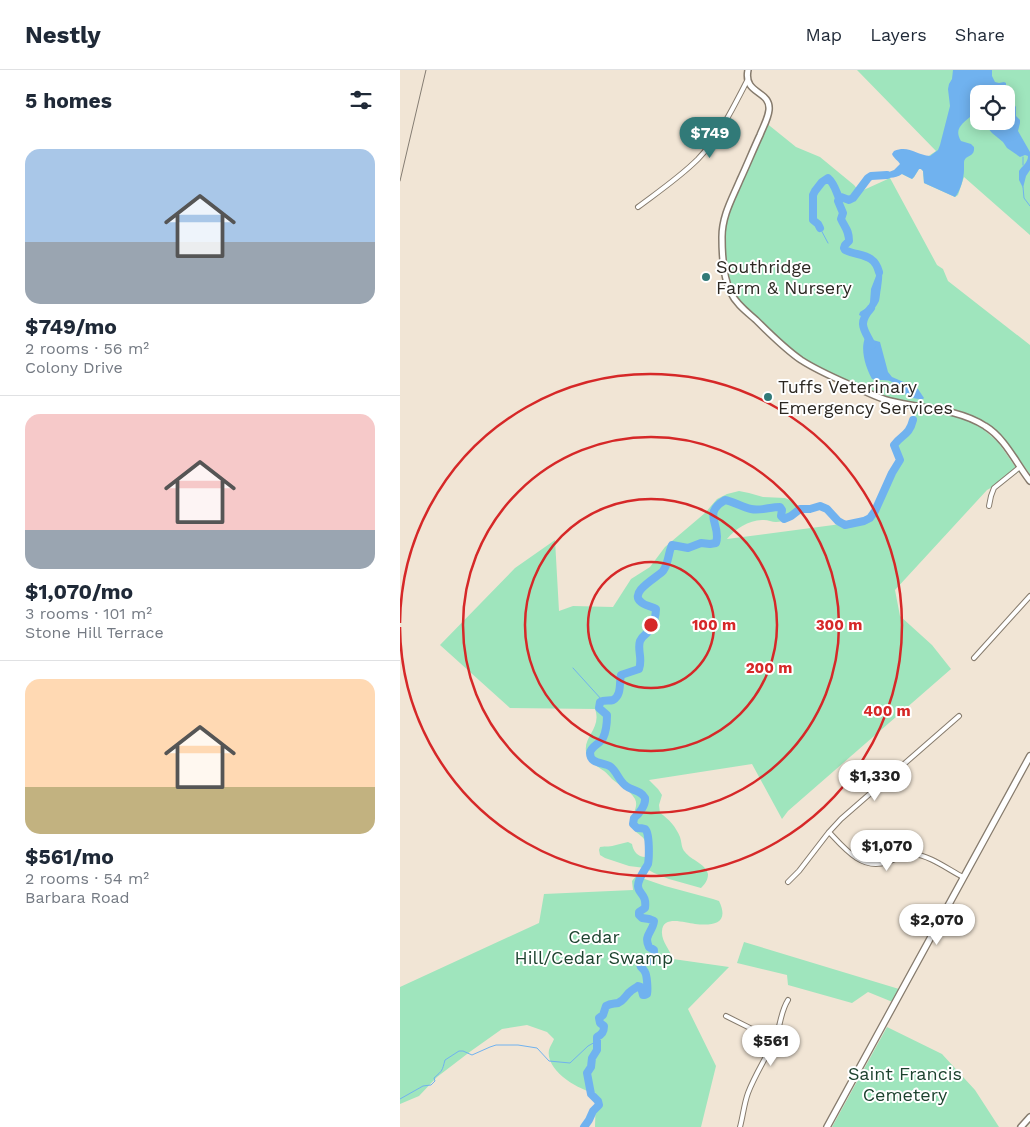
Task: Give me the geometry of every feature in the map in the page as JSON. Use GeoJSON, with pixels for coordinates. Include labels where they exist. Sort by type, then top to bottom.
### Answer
{"type":"FeatureCollection","features":[{"type":"Feature","properties":{"kind":"main road"},"geometry":{"type":"LineString","coordinates":[[827,1127],[1030,756]]}},
{"type":"Feature","properties":{"kind":"street"},"geometry":{"type":"LineString","coordinates":[[748,70],[748,81],[751,87],[765,98],[769,110],[724,220],[722,236],[724,272],[731,294],[778,341],[807,364],[882,399],[943,410],[976,421],[987,427],[1006,447],[1030,481]]}},
{"type":"Feature","properties":{"kind":"street"},"geometry":{"type":"LineString","coordinates":[[638,206],[673,181],[704,152],[748,81]]}},
{"type":"Feature","properties":{"kind":"street"},"geometry":{"type":"LineString","coordinates":[[989,506],[994,488],[1020,467]]}},
{"type":"Feature","properties":{"kind":"street"},"geometry":{"type":"LineString","coordinates":[[974,658],[1030,596]]}},
{"type":"Feature","properties":{"kind":"street"},"geometry":{"type":"LineString","coordinates":[[788,882],[799,871],[829,832],[959,716]]}},
{"type":"Feature","properties":{"kind":"street"},"geometry":{"type":"LineString","coordinates":[[829,832],[843,847],[865,862],[874,864],[906,855],[920,855],[963,877]]}},
{"type":"Feature","properties":{"kind":"street"},"geometry":{"type":"LineString","coordinates":[[740,1127],[749,1090],[774,1040],[788,1000]]}},
{"type":"Feature","properties":{"kind":"street"},"geometry":{"type":"LineString","coordinates":[[726,1016],[774,1040]]}},
{"type":"Feature","properties":{"kind":"street"},"geometry":{"type":"LineString","coordinates":[[1021,1127],[1030,1118]]}},
{"type":"Feature","properties":{"kind":"green space"},"geometry":{"type":"Polygon","coordinates":[[[857,70],[1030,70],[1030,235],[964,177],[958,195],[955,197],[924,183],[923,171],[921,169],[912,179],[902,174],[936,151],[857,70]]]}},
{"type":"Feature","properties":{"kind":"green space"},"geometry":{"type":"Polygon","coordinates":[[[765,122],[796,147],[820,157],[854,185],[858,190],[857,193],[890,178],[937,265],[943,269],[948,281],[1030,345],[1030,474],[1003,438],[983,421],[983,429],[998,442],[1019,472],[987,490],[895,590],[900,616],[932,645],[951,669],[788,811],[782,819],[752,764],[649,780],[662,795],[659,805],[660,813],[676,830],[682,847],[688,855],[707,871],[707,878],[701,888],[669,879],[645,868],[629,866],[600,855],[600,847],[628,842],[632,844],[638,855],[645,857],[646,848],[643,838],[635,831],[631,821],[636,806],[635,799],[627,790],[592,762],[586,752],[588,740],[596,723],[595,709],[510,708],[440,645],[515,568],[555,540],[559,611],[573,606],[613,607],[631,579],[650,567],[665,547],[705,513],[717,499],[727,494],[739,491],[763,497],[785,498],[796,505],[797,512],[782,521],[753,521],[739,528],[727,539],[841,524],[854,525],[867,520],[873,514],[900,460],[894,445],[909,430],[912,423],[914,406],[890,401],[800,359],[740,305],[726,280],[722,227],[765,122]]]}},
{"type":"Feature","properties":{"kind":"green space","name":"Cedar Hill/Cedar Swamp"},"geometry":{"type":"Polygon","coordinates":[[[636,876],[719,901],[722,909],[721,919],[713,924],[702,925],[670,921],[663,926],[662,931],[664,942],[673,959],[729,967],[688,1009],[716,1066],[701,1127],[595,1127],[596,1093],[573,1084],[558,1072],[549,1058],[549,1050],[554,1039],[547,1032],[527,1025],[502,1029],[437,1077],[419,1096],[400,1104],[400,987],[539,923],[544,894],[633,890],[632,881],[636,876]]]}},
{"type":"Feature","properties":{"kind":"green space"},"geometry":{"type":"Polygon","coordinates":[[[744,942],[899,989],[895,1003],[868,992],[852,1003],[788,985],[787,975],[737,963],[744,942]]]}},
{"type":"Feature","properties":{"kind":"green space","name":"Saint Francis Cemetery"},"geometry":{"type":"Polygon","coordinates":[[[887,1027],[942,1054],[975,1090],[999,1127],[832,1127],[887,1027]]]}},
{"type":"Feature","properties":{"kind":"water"},"geometry":{"type":"Polygon","coordinates":[[[953,70],[992,70],[995,82],[1006,83],[1006,85],[970,85],[970,117],[960,126],[958,133],[961,141],[971,144],[974,150],[964,162],[964,173],[959,192],[955,197],[924,183],[923,171],[921,169],[912,179],[902,174],[891,178],[879,176],[894,170],[900,164],[892,154],[894,151],[904,149],[930,156],[938,150],[950,106],[948,89],[953,70]]]}},
{"type":"Feature","properties":{"kind":"water"},"geometry":{"type":"Polygon","coordinates":[[[1015,106],[1016,116],[1020,120],[1018,131],[1030,152],[1030,170],[1026,176],[1023,188],[1019,180],[1019,171],[1026,163],[1028,156],[1020,157],[1007,148],[990,130],[1015,130],[1015,106]]]}},
{"type":"Feature","properties":{"kind":"water"},"geometry":{"type":"Polygon","coordinates":[[[875,263],[882,270],[879,301],[872,311],[861,316],[859,315],[860,312],[868,307],[870,302],[871,289],[876,276],[875,263]]]}},
{"type":"Feature","properties":{"kind":"water"},"geometry":{"type":"Polygon","coordinates":[[[870,336],[873,340],[880,342],[888,372],[892,377],[918,389],[923,399],[912,398],[890,381],[872,379],[863,353],[865,338],[870,336]]]}},
{"type":"Feature","properties":{"kind":"waterway"},"geometry":{"type":"LineString","coordinates":[[1023,157],[1023,165]]}},
{"type":"Feature","properties":{"kind":"waterway"},"geometry":{"type":"LineString","coordinates":[[879,272],[874,262],[866,256],[845,250],[844,248],[849,241],[849,237],[841,219],[843,213],[838,201],[841,197],[849,200],[853,198],[871,176],[887,175]]}},
{"type":"Feature","properties":{"kind":"waterway"},"geometry":{"type":"LineString","coordinates":[[820,228],[813,220],[813,195],[815,191],[828,178],[839,198]]}},
{"type":"Feature","properties":{"kind":"waterway"},"geometry":{"type":"LineString","coordinates":[[1023,187],[1024,198],[1030,206]]}},
{"type":"Feature","properties":{"kind":"waterway"},"geometry":{"type":"LineString","coordinates":[[820,228],[828,243]]}},
{"type":"Feature","properties":{"kind":"waterway"},"geometry":{"type":"LineString","coordinates":[[871,308],[864,318],[863,326],[872,345]]}},
{"type":"Feature","properties":{"kind":"waterway"},"geometry":{"type":"LineString","coordinates":[[584,1127],[593,1111],[599,1105],[598,1101],[591,1094],[587,1073],[597,1050],[597,1037],[604,1030],[604,1026],[600,1023],[599,1018],[603,1015],[606,1006],[620,1002],[638,986],[641,987],[643,995],[647,994],[646,976],[640,964],[641,961],[649,961],[654,953],[654,950],[647,943],[654,921],[642,918],[639,915],[639,912],[645,908],[645,900],[639,891],[638,883],[648,864],[648,835],[645,829],[637,828],[633,824],[634,818],[640,812],[645,798],[641,793],[628,788],[611,767],[592,760],[590,753],[602,740],[606,730],[607,715],[599,708],[600,702],[616,698],[619,692],[621,675],[639,669],[640,641],[650,630],[654,621],[656,609],[641,602],[638,594],[645,585],[663,571],[672,545],[688,548],[701,543],[716,543],[717,531],[713,515],[714,510],[725,500],[755,509],[780,507],[782,510],[781,516],[784,519],[800,509],[820,506],[827,509],[838,521],[845,525],[870,518],[900,460],[894,445],[907,432],[913,420]]}},
{"type":"Feature","properties":{"kind":"waterway"},"geometry":{"type":"LineString","coordinates":[[573,668],[602,700]]}},
{"type":"Feature","properties":{"kind":"waterway"},"geometry":{"type":"LineString","coordinates":[[400,1099],[423,1086],[431,1085],[435,1081],[434,1078],[442,1070],[445,1060],[459,1051],[472,1055],[496,1045],[518,1045],[537,1048],[549,1061],[570,1063],[588,1046],[597,1041]]}},
{"type":"Feature","properties":{"kind":"railway"},"geometry":{"type":"LineString","coordinates":[[400,181],[426,70]]}},
{"type":"Feature","properties":{"kind":"place","name":"Southridge Farm & Nursery"},"geometry":{"type":"Point","coordinates":[706,277]}},
{"type":"Feature","properties":{"kind":"place","name":"Tuffs Veterinary Emergency Services"},"geometry":{"type":"Point","coordinates":[768,397]}}]}
